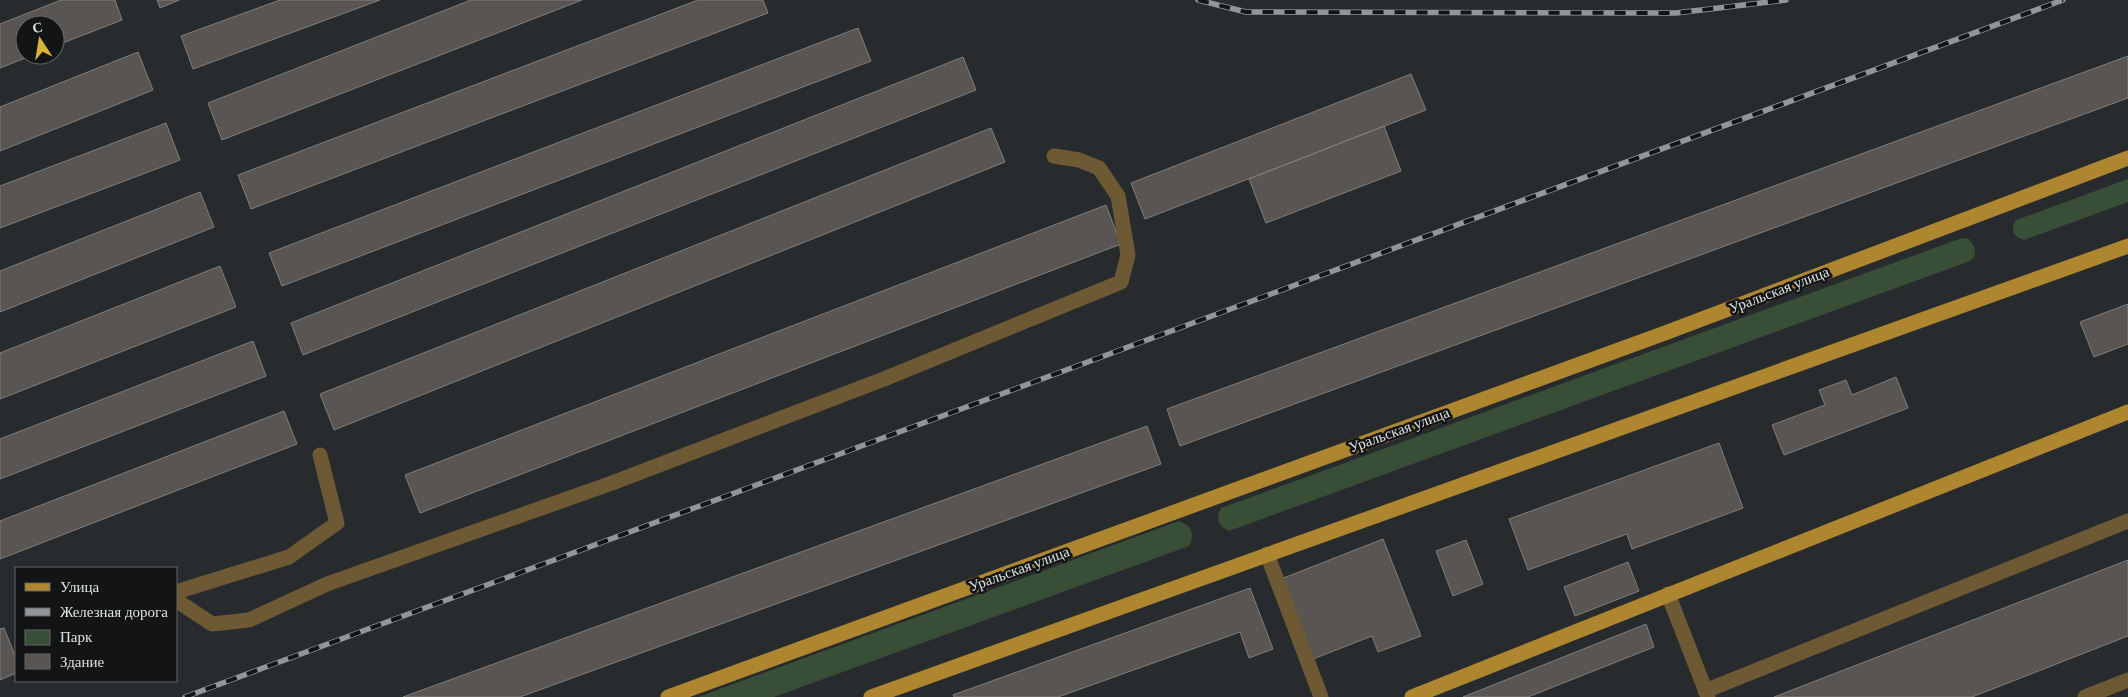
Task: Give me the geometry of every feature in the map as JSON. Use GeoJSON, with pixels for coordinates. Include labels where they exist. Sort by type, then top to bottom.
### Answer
{"type":"FeatureCollection","features":[{"type":"Feature","properties":{"kind":"main road","name":"Уральская улица"},"geometry":{"type":"LineString","coordinates":[[668,697],[1656,336],[2128,158]]}},
{"type":"Feature","properties":{"kind":"main road"},"geometry":{"type":"LineString","coordinates":[[871,697],[2128,246]]}},
{"type":"Feature","properties":{"kind":"main road"},"geometry":{"type":"LineString","coordinates":[[1412,697],[2128,412]]}},
{"type":"Feature","properties":{"kind":"lane"},"geometry":{"type":"LineString","coordinates":[[178,601],[212,624],[249,620],[327,584],[612,483],[884,379],[1121,282],[1128,255],[1118,196],[1099,168],[1079,160],[1054,156]]}},
{"type":"Feature","properties":{"kind":"lane"},"geometry":{"type":"LineString","coordinates":[[178,591],[289,557],[337,523],[320,455]]}},
{"type":"Feature","properties":{"kind":"lane"},"geometry":{"type":"LineString","coordinates":[[1668,594],[1706,694],[2128,521]]}},
{"type":"Feature","properties":{"kind":"lane"},"geometry":{"type":"LineString","coordinates":[[1268,554],[1321,697]]}},
{"type":"Feature","properties":{"kind":"lane"},"geometry":{"type":"LineString","coordinates":[[2085,697],[2128,680]]}},
{"type":"Feature","properties":{"kind":"green space"},"geometry":{"type":"Polygon","coordinates":[[[2128,179],[2128,202],[2024,240],[2017,237],[2014,233],[2013,227],[2016,220],[2128,179]]]}},
{"type":"Feature","properties":{"kind":"green space"},"geometry":{"type":"Polygon","coordinates":[[[1962,238],[1969,239],[1974,246],[1975,256],[1970,261],[1229,531],[1219,522],[1218,516],[1221,508],[1962,238]]]}},
{"type":"Feature","properties":{"kind":"green space"},"geometry":{"type":"Polygon","coordinates":[[[1179,521],[1187,525],[1191,531],[1192,538],[1189,546],[774,697],[698,697],[1179,521]]]}},
{"type":"Feature","properties":{"kind":"building"},"geometry":{"type":"Polygon","coordinates":[[[61,0],[115,0],[122,20],[65,42],[65,15],[23,15],[61,0]]]}},
{"type":"Feature","properties":{"kind":"building"},"geometry":{"type":"Polygon","coordinates":[[[157,0],[179,0],[160,8],[157,0]]]}},
{"type":"Feature","properties":{"kind":"building"},"geometry":{"type":"Polygon","coordinates":[[[280,0],[380,0],[193,69],[181,36],[280,0]]]}},
{"type":"Feature","properties":{"kind":"building"},"geometry":{"type":"Polygon","coordinates":[[[471,0],[582,0],[222,140],[208,103],[471,0]]]}},
{"type":"Feature","properties":{"kind":"building"},"geometry":{"type":"Polygon","coordinates":[[[698,0],[763,0],[768,13],[251,209],[238,175],[698,0]]]}},
{"type":"Feature","properties":{"kind":"building"},"geometry":{"type":"Polygon","coordinates":[[[15,18],[15,62],[0,68],[0,24],[15,18]]]}},
{"type":"Feature","properties":{"kind":"building"},"geometry":{"type":"Polygon","coordinates":[[[858,28],[871,61],[282,286],[269,253],[858,28]]]}},
{"type":"Feature","properties":{"kind":"building"},"geometry":{"type":"Polygon","coordinates":[[[138,52],[153,90],[0,151],[0,107],[138,52]]]}},
{"type":"Feature","properties":{"kind":"building"},"geometry":{"type":"Polygon","coordinates":[[[2128,56],[2128,98],[1180,446],[1167,409],[2128,56]]]}},
{"type":"Feature","properties":{"kind":"building"},"geometry":{"type":"Polygon","coordinates":[[[963,57],[976,90],[303,355],[291,323],[963,57]]]}},
{"type":"Feature","properties":{"kind":"building"},"geometry":{"type":"Polygon","coordinates":[[[1411,74],[1426,110],[1145,219],[1131,183],[1411,74]]]}},
{"type":"Feature","properties":{"kind":"building"},"geometry":{"type":"Polygon","coordinates":[[[166,123],[180,160],[0,228],[0,186],[166,123]]]}},
{"type":"Feature","properties":{"kind":"building"},"geometry":{"type":"Polygon","coordinates":[[[1384,126],[1401,171],[1266,223],[1249,179],[1384,126]]]}},
{"type":"Feature","properties":{"kind":"building"},"geometry":{"type":"Polygon","coordinates":[[[991,128],[1005,162],[334,430],[320,394],[991,128]]]}},
{"type":"Feature","properties":{"kind":"building"},"geometry":{"type":"Polygon","coordinates":[[[200,192],[214,227],[0,312],[0,271],[200,192]]]}},
{"type":"Feature","properties":{"kind":"building"},"geometry":{"type":"Polygon","coordinates":[[[1106,205],[1121,244],[420,513],[405,475],[1106,205]]]}},
{"type":"Feature","properties":{"kind":"building"},"geometry":{"type":"Polygon","coordinates":[[[220,266],[236,307],[0,399],[0,353],[220,266]]]}},
{"type":"Feature","properties":{"kind":"building"},"geometry":{"type":"Polygon","coordinates":[[[2128,304],[2128,344],[2094,357],[2080,322],[2128,304]]]}},
{"type":"Feature","properties":{"kind":"building"},"geometry":{"type":"Polygon","coordinates":[[[253,341],[266,376],[0,479],[0,439],[253,341]]]}},
{"type":"Feature","properties":{"kind":"building"},"geometry":{"type":"Polygon","coordinates":[[[1896,377],[1908,408],[1784,455],[1772,425],[1825,405],[1819,390],[1846,380],[1852,395],[1896,377]]]}},
{"type":"Feature","properties":{"kind":"building"},"geometry":{"type":"Polygon","coordinates":[[[284,411],[297,444],[0,559],[0,521],[284,411]]]}},
{"type":"Feature","properties":{"kind":"building"},"geometry":{"type":"Polygon","coordinates":[[[1147,426],[1161,464],[520,697],[403,697],[1147,426]]]}},
{"type":"Feature","properties":{"kind":"building"},"geometry":{"type":"Polygon","coordinates":[[[1719,443],[1743,508],[1632,549],[1627,534],[1528,570],[1509,519],[1719,443]]]}},
{"type":"Feature","properties":{"kind":"building"},"geometry":{"type":"Polygon","coordinates":[[[1383,539],[1421,636],[1378,652],[1372,636],[1313,659],[1281,579],[1383,539]]]}},
{"type":"Feature","properties":{"kind":"building"},"geometry":{"type":"Polygon","coordinates":[[[1466,540],[1483,584],[1453,596],[1436,551],[1466,540]]]}},
{"type":"Feature","properties":{"kind":"building"},"geometry":{"type":"Polygon","coordinates":[[[2128,560],[2128,636],[1972,697],[1774,697],[2128,560]]]}},
{"type":"Feature","properties":{"kind":"building"},"geometry":{"type":"Polygon","coordinates":[[[1628,562],[1639,591],[1575,616],[1564,587],[1628,562]]]}},
{"type":"Feature","properties":{"kind":"building"},"geometry":{"type":"Polygon","coordinates":[[[1250,588],[1273,649],[1249,658],[1240,632],[1058,697],[954,697],[953,695],[1250,588]]]}},
{"type":"Feature","properties":{"kind":"building"},"geometry":{"type":"Polygon","coordinates":[[[1646,624],[1654,647],[1528,697],[1463,697],[1646,624]]]}},
{"type":"Feature","properties":{"kind":"building"},"geometry":{"type":"Polygon","coordinates":[[[4,628],[15,656],[15,673],[0,680],[0,629],[4,628]]]}},
{"type":"Feature","properties":{"kind":"railway"},"geometry":{"type":"LineString","coordinates":[[1198,0],[1246,12],[1676,13],[1786,0]]}},
{"type":"Feature","properties":{"kind":"railway"},"geometry":{"type":"LineString","coordinates":[[185,697],[2063,0]]}}]}
